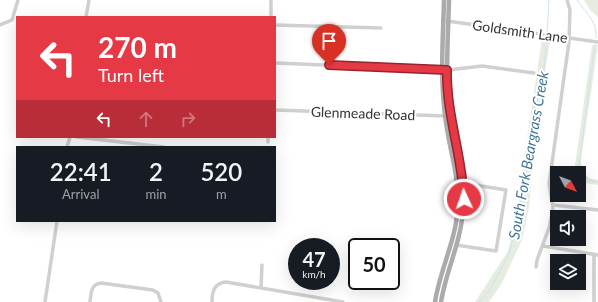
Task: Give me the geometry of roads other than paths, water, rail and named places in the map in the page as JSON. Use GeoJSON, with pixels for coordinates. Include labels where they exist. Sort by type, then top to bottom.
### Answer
{"type":"FeatureCollection","features":[{"type":"Feature","properties":{"kind":"main road"},"geometry":{"type":"LineString","coordinates":[[440,302],[462,221],[463,183],[450,116],[444,0]]}},
{"type":"Feature","properties":{"kind":"main road"},"geometry":{"type":"LineString","coordinates":[[435,302],[455,230],[458,206],[456,174],[445,116],[441,69],[449,0]]}},
{"type":"Feature","properties":{"kind":"street"},"geometry":{"type":"LineString","coordinates":[[12,20],[18,0]]}},
{"type":"Feature","properties":{"kind":"street"},"geometry":{"type":"LineString","coordinates":[[86,16],[89,0]]}},
{"type":"Feature","properties":{"kind":"street"},"geometry":{"type":"LineString","coordinates":[[271,0],[271,16]]}},
{"type":"Feature","properties":{"kind":"street"},"geometry":{"type":"LineString","coordinates":[[536,267],[537,260],[549,228],[553,205],[549,189],[549,177],[570,38],[570,10],[567,0]]}},
{"type":"Feature","properties":{"kind":"street"},"geometry":{"type":"LineString","coordinates":[[12,20],[16,23]]}},
{"type":"Feature","properties":{"kind":"street"},"geometry":{"type":"LineString","coordinates":[[0,25],[12,20]]}},
{"type":"Feature","properties":{"kind":"street","name":"Goldsmith Lane"},"geometry":{"type":"LineString","coordinates":[[446,21],[598,42]]}},
{"type":"Feature","properties":{"kind":"street"},"geometry":{"type":"LineString","coordinates":[[276,25],[381,28]]}},
{"type":"Feature","properties":{"kind":"street"},"geometry":{"type":"LineString","coordinates":[[276,63],[447,70],[482,66],[534,73]]}},
{"type":"Feature","properties":{"kind":"street","name":"Glenmeade Road"},"geometry":{"type":"LineString","coordinates":[[276,110],[450,116]]}},
{"type":"Feature","properties":{"kind":"street"},"geometry":{"type":"LineString","coordinates":[[86,138],[155,146]]}},
{"type":"Feature","properties":{"kind":"street"},"geometry":{"type":"LineString","coordinates":[[456,245],[496,251],[506,190],[463,183]]}},
{"type":"Feature","properties":{"kind":"street"},"geometry":{"type":"LineString","coordinates":[[553,205],[598,210]]}},
{"type":"Feature","properties":{"kind":"street"},"geometry":{"type":"LineString","coordinates":[[45,302],[57,222]]}},
{"type":"Feature","properties":{"kind":"street"},"geometry":{"type":"LineString","coordinates":[[543,246],[596,255],[594,302]]}},
{"type":"Feature","properties":{"kind":"street"},"geometry":{"type":"LineString","coordinates":[[262,265],[262,288]]}},
{"type":"Feature","properties":{"kind":"street"},"geometry":{"type":"LineString","coordinates":[[212,302],[214,289],[220,283],[226,282],[343,302]]}},
{"type":"Feature","properties":{"kind":"street"},"geometry":{"type":"LineString","coordinates":[[90,302],[92,288],[96,284],[101,283],[153,290],[158,293],[161,302]]}},
{"type":"Feature","properties":{"kind":"waterway","name":"South Fork Beargrass Creek"},"geometry":{"type":"LineString","coordinates":[[547,34],[549,0]]}},
{"type":"Feature","properties":{"kind":"waterway"},"geometry":{"type":"LineString","coordinates":[[577,0],[593,22],[596,38]]}},
{"type":"Feature","properties":{"kind":"waterway","name":"South Fork Beargrass Creek"},"geometry":{"type":"LineString","coordinates":[[479,302],[491,288],[509,254],[524,186],[526,151],[543,79],[547,37]]}},
{"type":"Feature","properties":{"kind":"waterway"},"geometry":{"type":"LineString","coordinates":[[595,44],[579,165],[581,172],[587,179],[598,182]]}}]}
